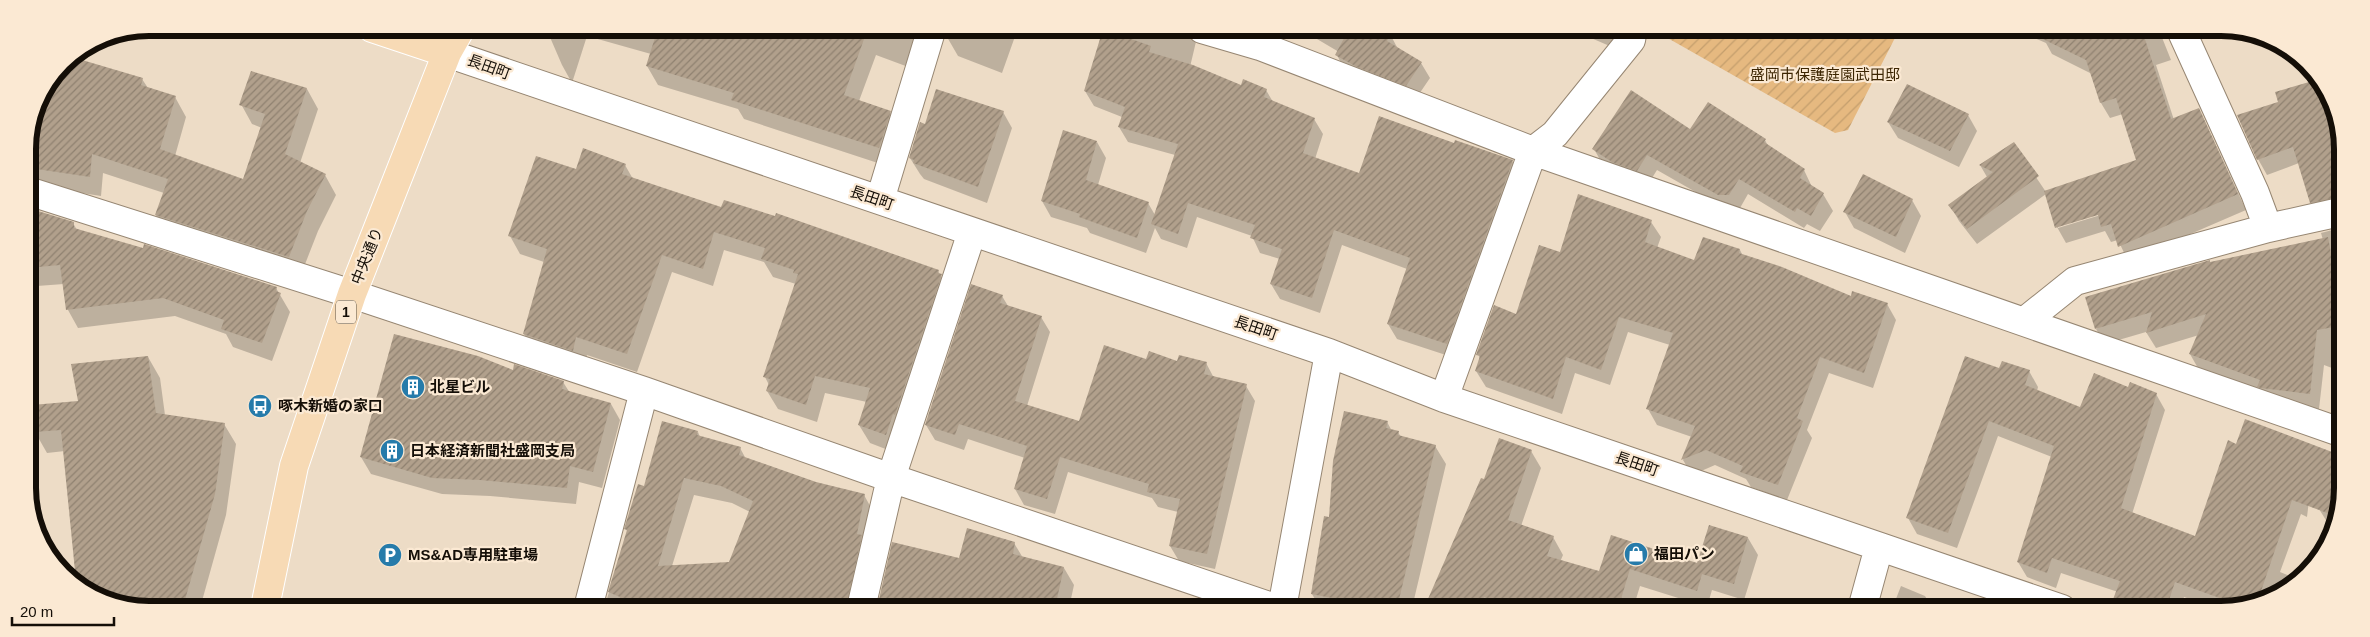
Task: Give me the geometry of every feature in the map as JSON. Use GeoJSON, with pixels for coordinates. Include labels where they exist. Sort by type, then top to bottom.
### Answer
{"type":"FeatureCollection","features":[{"type":"Feature","properties":{"kind":"main road"},"geometry":{"type":"LineString","coordinates":[[396,36],[447,53]]}},
{"type":"Feature","properties":{"kind":"main road","name":"中央通り"},"geometry":{"type":"LineString","coordinates":[[266,601],[294,466],[352,294],[447,53],[457,36]]}},
{"type":"Feature","properties":{"kind":"street"},"geometry":{"type":"LineString","coordinates":[[880,200],[930,36]]}},
{"type":"Feature","properties":{"kind":"street"},"geometry":{"type":"LineString","coordinates":[[1444,398],[1532,151],[1555,134],[1631,40],[1631,36]]}},
{"type":"Feature","properties":{"kind":"street"},"geometry":{"type":"LineString","coordinates":[[2184,36],[2255,193],[2268,228]]}},
{"type":"Feature","properties":{"kind":"street"},"geometry":{"type":"LineString","coordinates":[[1262,37],[1532,151],[2334,430]]}},
{"type":"Feature","properties":{"kind":"street","name":"長田町"},"geometry":{"type":"LineString","coordinates":[[447,53],[1329,353],[1444,398],[2038,601]]}},
{"type":"Feature","properties":{"kind":"street"},"geometry":{"type":"LineString","coordinates":[[36,194],[352,294],[644,391],[891,478],[1254,601]]}},
{"type":"Feature","properties":{"kind":"street"},"geometry":{"type":"LineString","coordinates":[[2025,321],[2075,281],[2268,228],[2334,213]]}},
{"type":"Feature","properties":{"kind":"street"},"geometry":{"type":"LineString","coordinates":[[863,601],[891,478],[972,232]]}},
{"type":"Feature","properties":{"kind":"street"},"geometry":{"type":"LineString","coordinates":[[1283,601],[1329,353]]}},
{"type":"Feature","properties":{"kind":"street"},"geometry":{"type":"LineString","coordinates":[[590,601],[644,391]]}},
{"type":"Feature","properties":{"kind":"street"},"geometry":{"type":"LineString","coordinates":[[1864,601],[1879,547]]}},
{"type":"Feature","properties":{"kind":"green space","name":"盛岡市保護庭園武田邸"},"geometry":{"type":"Polygon","coordinates":[[[1664,36],[1896,36],[1848,130],[1835,133],[1664,36]]]}},
{"type":"Feature","properties":{"kind":"building"},"geometry":{"type":"Polygon","coordinates":[[[655,36],[865,36],[844,95],[891,111],[879,148],[731,100],[734,93],[646,66],[655,36]]]}},
{"type":"Feature","properties":{"kind":"building"},"geometry":{"type":"Polygon","coordinates":[[[1101,36],[1123,36],[1151,46],[1149,52],[1193,65],[1241,85],[1243,79],[1267,89],[1264,97],[1315,118],[1303,153],[1359,173],[1379,116],[1454,143],[1455,140],[1513,160],[1447,344],[1387,324],[1410,258],[1334,230],[1312,298],[1270,284],[1282,249],[1250,238],[1255,225],[1188,203],[1178,234],[1151,224],[1178,144],[1118,127],[1125,107],[1084,91],[1101,36]]]}},
{"type":"Feature","properties":{"kind":"building"},"geometry":{"type":"Polygon","coordinates":[[[1345,36],[1390,36],[1387,41],[1422,62],[1406,86],[1357,67],[1335,55],[1345,36]]]}},
{"type":"Feature","properties":{"kind":"building"},"geometry":{"type":"Polygon","coordinates":[[[2036,36],[2144,36],[2171,119],[2199,108],[2238,194],[2118,247],[2111,224],[2101,227],[2098,215],[2055,228],[2044,191],[2136,160],[2116,98],[2100,103],[2086,60],[2036,36]]]}},
{"type":"Feature","properties":{"kind":"building"},"geometry":{"type":"Polygon","coordinates":[[[80,60],[143,78],[141,85],[176,96],[160,149],[243,179],[265,114],[239,105],[251,71],[307,88],[285,154],[326,174],[307,211],[289,257],[155,215],[168,179],[92,154],[90,177],[36,169],[37,134],[45,106],[60,80],[80,60]]]}},
{"type":"Feature","properties":{"kind":"building"},"geometry":{"type":"Polygon","coordinates":[[[2311,81],[2319,93],[2332,127],[2334,142],[2334,198],[2310,203],[2293,147],[2257,160],[2237,115],[2278,102],[2275,92],[2311,81]]]}},
{"type":"Feature","properties":{"kind":"building"},"geometry":{"type":"Polygon","coordinates":[[[1907,84],[1969,114],[1950,151],[1887,122],[1907,84]]]}},
{"type":"Feature","properties":{"kind":"building"},"geometry":{"type":"Polygon","coordinates":[[[936,89],[1004,111],[978,187],[913,163],[914,160],[909,158],[920,122],[925,124],[936,89]]]}},
{"type":"Feature","properties":{"kind":"building"},"geometry":{"type":"Polygon","coordinates":[[[1631,90],[1690,129],[1708,102],[1766,139],[1764,142],[1805,169],[1800,178],[1824,193],[1811,216],[1797,208],[1795,212],[1739,179],[1729,195],[1718,195],[1647,155],[1637,171],[1612,162],[1592,149],[1631,90]]]}},
{"type":"Feature","properties":{"kind":"building"},"geometry":{"type":"Polygon","coordinates":[[[1063,130],[1097,141],[1086,180],[1149,202],[1137,238],[1079,217],[1080,214],[1041,201],[1063,130]]]}},
{"type":"Feature","properties":{"kind":"building"},"geometry":{"type":"Polygon","coordinates":[[[2014,142],[2039,176],[1967,229],[1948,205],[1993,172],[1979,165],[2014,142]]]}},
{"type":"Feature","properties":{"kind":"building"},"geometry":{"type":"Polygon","coordinates":[[[583,148],[626,164],[622,174],[721,207],[724,200],[775,216],[776,213],[939,270],[938,273],[942,274],[895,415],[893,414],[886,435],[858,425],[870,388],[815,376],[806,405],[766,391],[770,379],[763,377],[798,274],[793,273],[794,270],[761,259],[765,248],[714,232],[703,269],[662,255],[627,354],[576,337],[573,351],[523,334],[547,249],[508,236],[536,156],[576,169],[583,148]]]}},
{"type":"Feature","properties":{"kind":"building"},"geometry":{"type":"Polygon","coordinates":[[[1863,174],[1913,199],[1896,237],[1843,212],[1863,174]]]}},
{"type":"Feature","properties":{"kind":"building"},"geometry":{"type":"Polygon","coordinates":[[[1578,194],[1652,220],[1645,242],[1694,260],[1703,237],[1740,249],[1739,253],[1782,267],[1851,296],[1852,291],[1888,303],[1864,373],[1820,357],[1797,418],[1803,421],[1778,485],[1740,472],[1743,466],[1706,450],[1681,460],[1695,426],[1646,409],[1673,333],[1619,317],[1601,370],[1566,357],[1553,399],[1475,371],[1480,356],[1476,355],[1494,305],[1516,314],[1539,245],[1560,252],[1578,194]]]}},
{"type":"Feature","properties":{"kind":"building"},"geometry":{"type":"Polygon","coordinates":[[[36,211],[74,222],[74,228],[143,248],[144,244],[277,287],[276,291],[281,293],[262,343],[221,329],[224,320],[163,298],[66,310],[60,265],[36,267],[36,211]]]}},
{"type":"Feature","properties":{"kind":"building"},"geometry":{"type":"Polygon","coordinates":[[[2328,237],[2334,269],[2334,327],[2317,330],[2310,394],[2257,387],[2260,380],[2189,354],[2206,314],[2146,333],[2152,312],[2095,329],[2085,297],[2210,260],[2210,262],[2328,237]]]}},
{"type":"Feature","properties":{"kind":"building"},"geometry":{"type":"Polygon","coordinates":[[[971,284],[1003,295],[1000,303],[1042,316],[1015,401],[1079,421],[1104,345],[1146,359],[1149,351],[1177,361],[1179,355],[1207,362],[1204,374],[1247,384],[1207,554],[1169,546],[1180,499],[1147,492],[1149,484],[1060,457],[1047,499],[1014,489],[1027,446],[959,424],[955,435],[925,425],[971,284]]]}},
{"type":"Feature","properties":{"kind":"building"},"geometry":{"type":"Polygon","coordinates":[[[394,334],[478,356],[513,370],[514,364],[564,381],[562,389],[611,403],[593,472],[570,466],[567,488],[480,480],[432,478],[360,457],[394,334]]]}},
{"type":"Feature","properties":{"kind":"building"},"geometry":{"type":"Polygon","coordinates":[[[148,356],[156,413],[225,423],[215,494],[185,601],[127,599],[93,586],[75,573],[61,430],[36,432],[36,405],[78,401],[71,364],[148,356]]]}},
{"type":"Feature","properties":{"kind":"building"},"geometry":{"type":"Polygon","coordinates":[[[1965,356],[1999,368],[2002,361],[2030,370],[2025,385],[2080,407],[2094,373],[2128,387],[2130,382],[2157,393],[2121,508],[2195,536],[2228,440],[2236,444],[2245,419],[2334,453],[2334,495],[2331,514],[2292,500],[2260,594],[2243,599],[2228,601],[2175,582],[2169,601],[2112,601],[2120,581],[2052,558],[2047,573],[2017,562],[2054,446],[1989,421],[1948,533],[1906,518],[1965,356]]]}},
{"type":"Feature","properties":{"kind":"building"},"geometry":{"type":"Polygon","coordinates":[[[1344,411],[1388,421],[1386,428],[1399,431],[1398,435],[1436,445],[1399,601],[1348,601],[1311,594],[1324,516],[1329,517],[1333,461],[1344,411]]]}},
{"type":"Feature","properties":{"kind":"building"},"geometry":{"type":"Polygon","coordinates":[[[662,421],[698,431],[697,435],[741,447],[739,455],[816,482],[865,494],[857,534],[862,535],[848,601],[619,601],[620,597],[608,592],[627,530],[624,529],[638,484],[644,486],[662,421]],[[684,478],[658,566],[729,562],[753,501],[721,486],[684,478]]]}},
{"type":"Feature","properties":{"kind":"building"},"geometry":{"type":"Polygon","coordinates":[[[1499,438],[1532,450],[1508,520],[1554,536],[1547,556],[1599,571],[1611,535],[1697,563],[1709,525],[1748,537],[1734,584],[1702,574],[1697,591],[1630,569],[1620,601],[1495,601],[1484,597],[1483,601],[1427,601],[1481,478],[1484,479],[1499,438]]]}},
{"type":"Feature","properties":{"kind":"building"},"geometry":{"type":"Polygon","coordinates":[[[967,528],[1015,542],[1013,554],[1064,567],[1057,601],[879,601],[892,542],[959,558],[967,528]]]}},
{"type":"Feature","properties":{"kind":"place","name":"北星ビル"},"geometry":{"type":"Point","coordinates":[413,387]}},
{"type":"Feature","properties":{"kind":"place","name":"啄木新婚の家口"},"geometry":{"type":"Point","coordinates":[260,406]}},
{"type":"Feature","properties":{"kind":"place","name":"日本経済新聞社盛岡支局"},"geometry":{"type":"Point","coordinates":[392,451]}},
{"type":"Feature","properties":{"kind":"place","name":"福田パン"},"geometry":{"type":"Point","coordinates":[1636,554]}},
{"type":"Feature","properties":{"kind":"place","name":"MS&AD専用駐車場"},"geometry":{"type":"Point","coordinates":[390,555]}}]}
